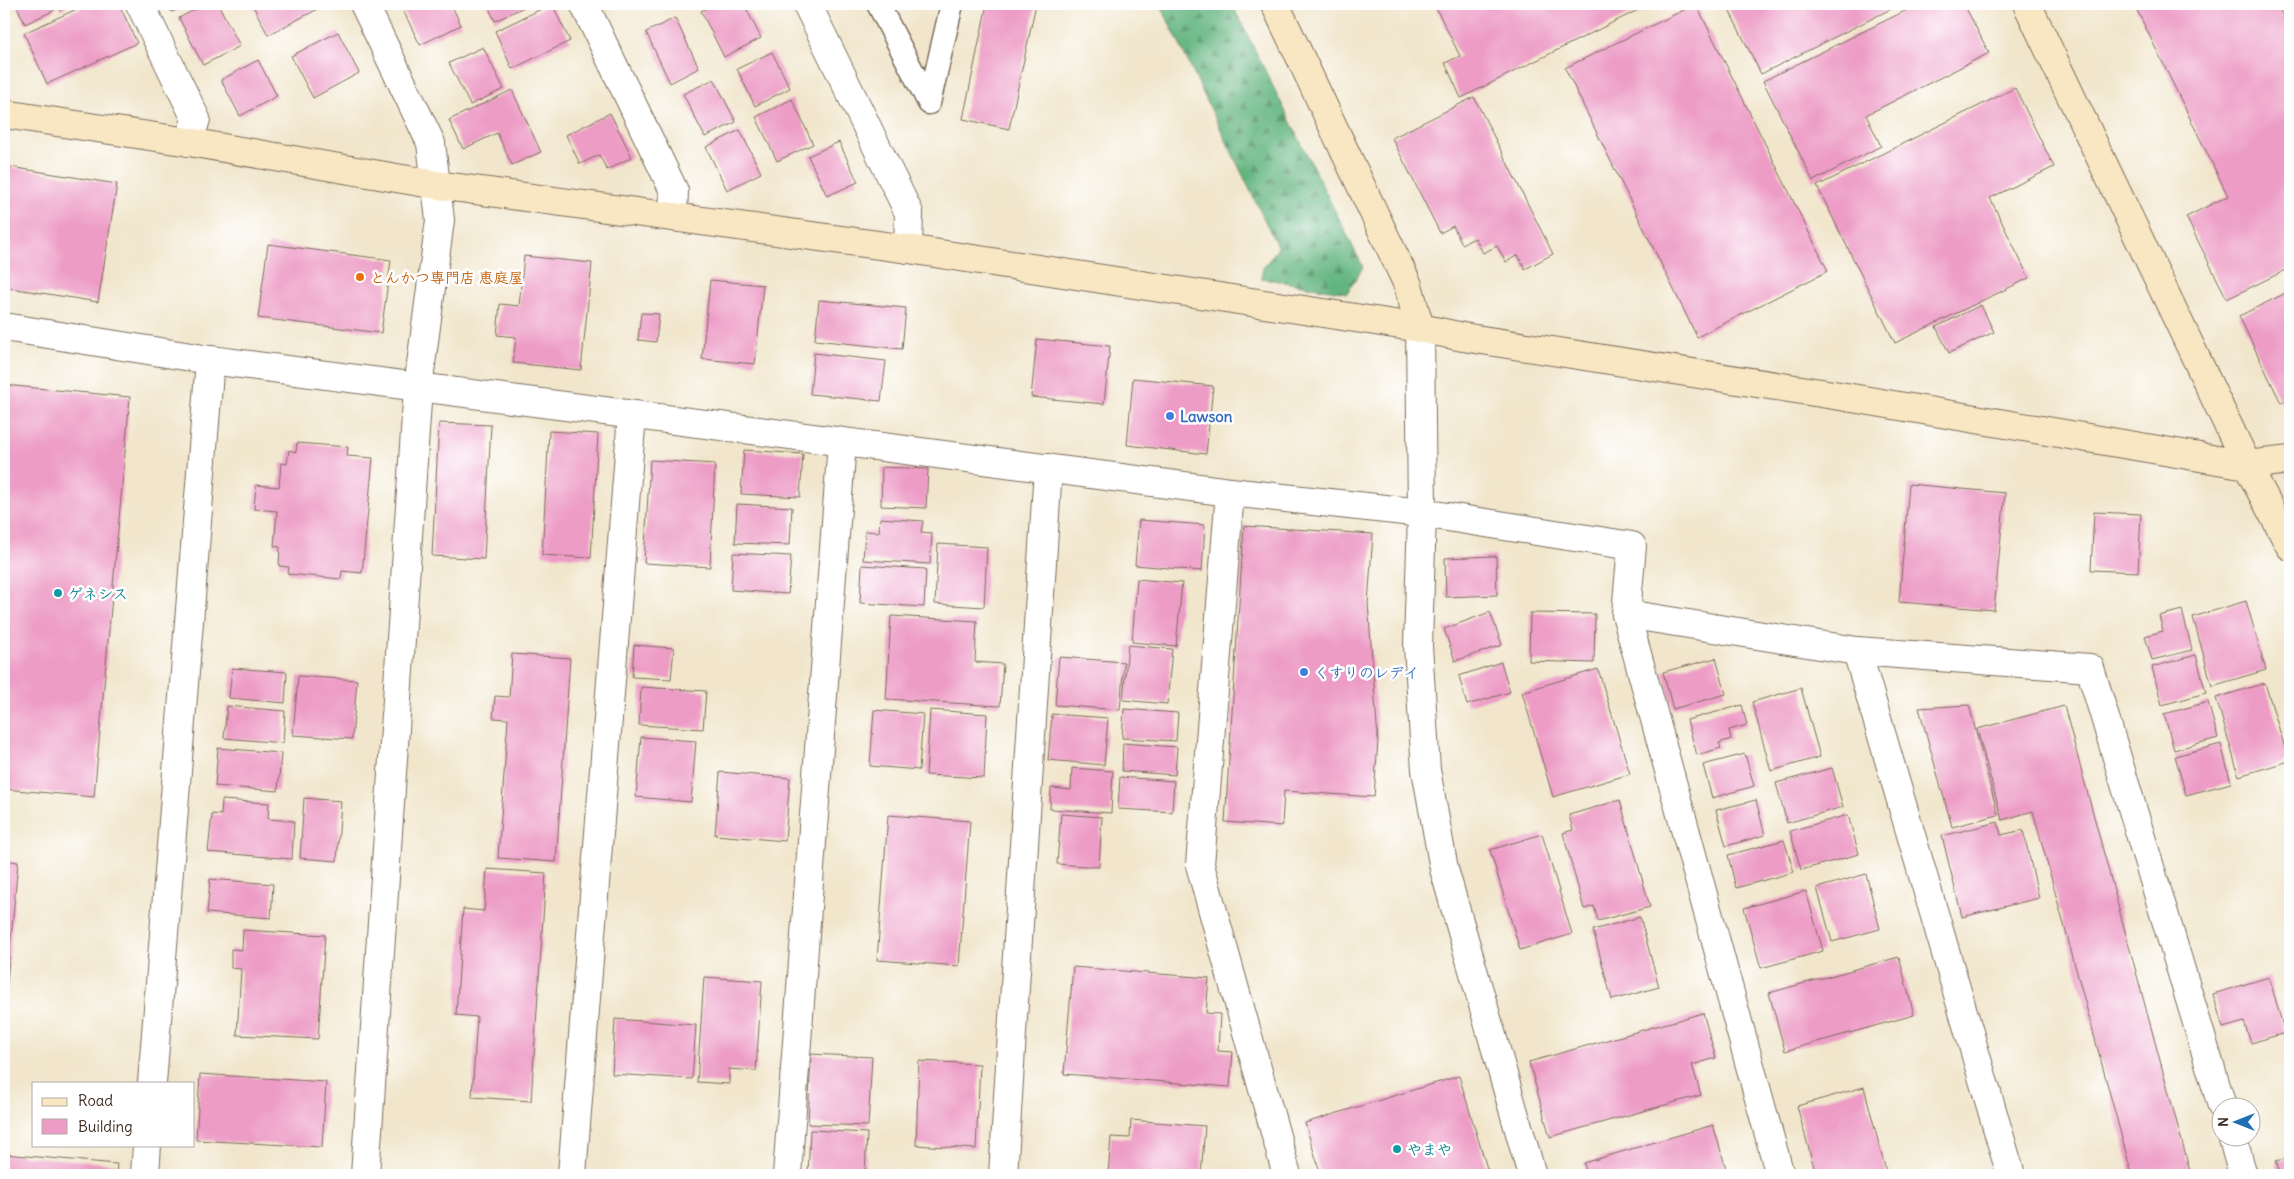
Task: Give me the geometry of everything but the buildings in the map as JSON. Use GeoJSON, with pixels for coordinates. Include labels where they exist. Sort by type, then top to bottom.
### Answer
{"type":"FeatureCollection","features":[{"type":"Feature","properties":{"kind":"street"},"geometry":{"type":"LineString","coordinates":[[140,4],[196,119],[189,142]]}},
{"type":"Feature","properties":{"kind":"street"},"geometry":{"type":"LineString","coordinates":[[364,4],[431,143],[440,220],[418,387],[365,1175]]}},
{"type":"Feature","properties":{"kind":"street"},"geometry":{"type":"LineString","coordinates":[[584,4],[674,191],[673,216]]}},
{"type":"Feature","properties":{"kind":"street"},"geometry":{"type":"LineString","coordinates":[[807,4],[908,213],[908,249]]}},
{"type":"Feature","properties":{"kind":"street"},"geometry":{"type":"LineString","coordinates":[[1275,4],[1408,286],[1420,328],[1422,513],[1418,646],[1426,770],[1444,869],[1532,1175]]}},
{"type":"Feature","properties":{"kind":"street"},"geometry":{"type":"LineString","coordinates":[[2027,4],[2247,465],[2290,546]]}},
{"type":"Feature","properties":{"kind":"street"},"geometry":{"type":"LineString","coordinates":[[4,114],[189,142],[437,185],[908,249],[1420,328],[1463,337],[1830,395],[2247,465],[2290,460]]}},
{"type":"Feature","properties":{"kind":"street"},"geometry":{"type":"LineString","coordinates":[[4,327],[210,360],[1230,492],[1422,513],[1632,546],[1626,614],[1780,1175]]}},
{"type":"Feature","properties":{"kind":"street"},"geometry":{"type":"LineString","coordinates":[[152,1082],[210,360]]}},
{"type":"Feature","properties":{"kind":"street"},"geometry":{"type":"LineString","coordinates":[[572,1175],[632,415]]}},
{"type":"Feature","properties":{"kind":"street"},"geometry":{"type":"LineString","coordinates":[[787,1175],[842,442]]}},
{"type":"Feature","properties":{"kind":"street"},"geometry":{"type":"LineString","coordinates":[[1002,1175],[1048,468]]}},
{"type":"Feature","properties":{"kind":"street"},"geometry":{"type":"LineString","coordinates":[[1230,492],[1200,865],[1287,1175]]}},
{"type":"Feature","properties":{"kind":"street"},"geometry":{"type":"LineString","coordinates":[[1626,614],[1857,651],[2090,668],[2219,1096]]}},
{"type":"Feature","properties":{"kind":"street"},"geometry":{"type":"LineString","coordinates":[[1857,651],[2011,1175]]}},
{"type":"Feature","properties":{"kind":"street"},"geometry":{"type":"LineString","coordinates":[[145,1175],[147,1146]]}},
{"type":"Feature","properties":{"kind":"street"},"geometry":{"type":"LineString","coordinates":[[2235,1146],[2243,1175]]}},
{"type":"Feature","properties":{"kind":"lane"},"geometry":{"type":"LineString","coordinates":[[878,4],[929,103],[952,4]]}},
{"type":"Feature","properties":{"kind":"green space"},"geometry":{"type":"Polygon","coordinates":[[[1160,4],[1232,4],[1363,267],[1347,293],[1261,278],[1263,268],[1278,248],[1160,4]]]}},
{"type":"Feature","properties":{"kind":"place","name":"とんかつ専門店 恵庭屋"},"geometry":{"type":"Point","coordinates":[360,277]}},
{"type":"Feature","properties":{"kind":"place","name":"Lawson"},"geometry":{"type":"Point","coordinates":[1170,416]}},
{"type":"Feature","properties":{"kind":"place","name":"ゲネシス"},"geometry":{"type":"Point","coordinates":[58,593]}},
{"type":"Feature","properties":{"kind":"place","name":"くすりのレデイ"},"geometry":{"type":"Point","coordinates":[1304,672]}},
{"type":"Feature","properties":{"kind":"place","name":"やまや"},"geometry":{"type":"Point","coordinates":[1397,1149]}}]}
